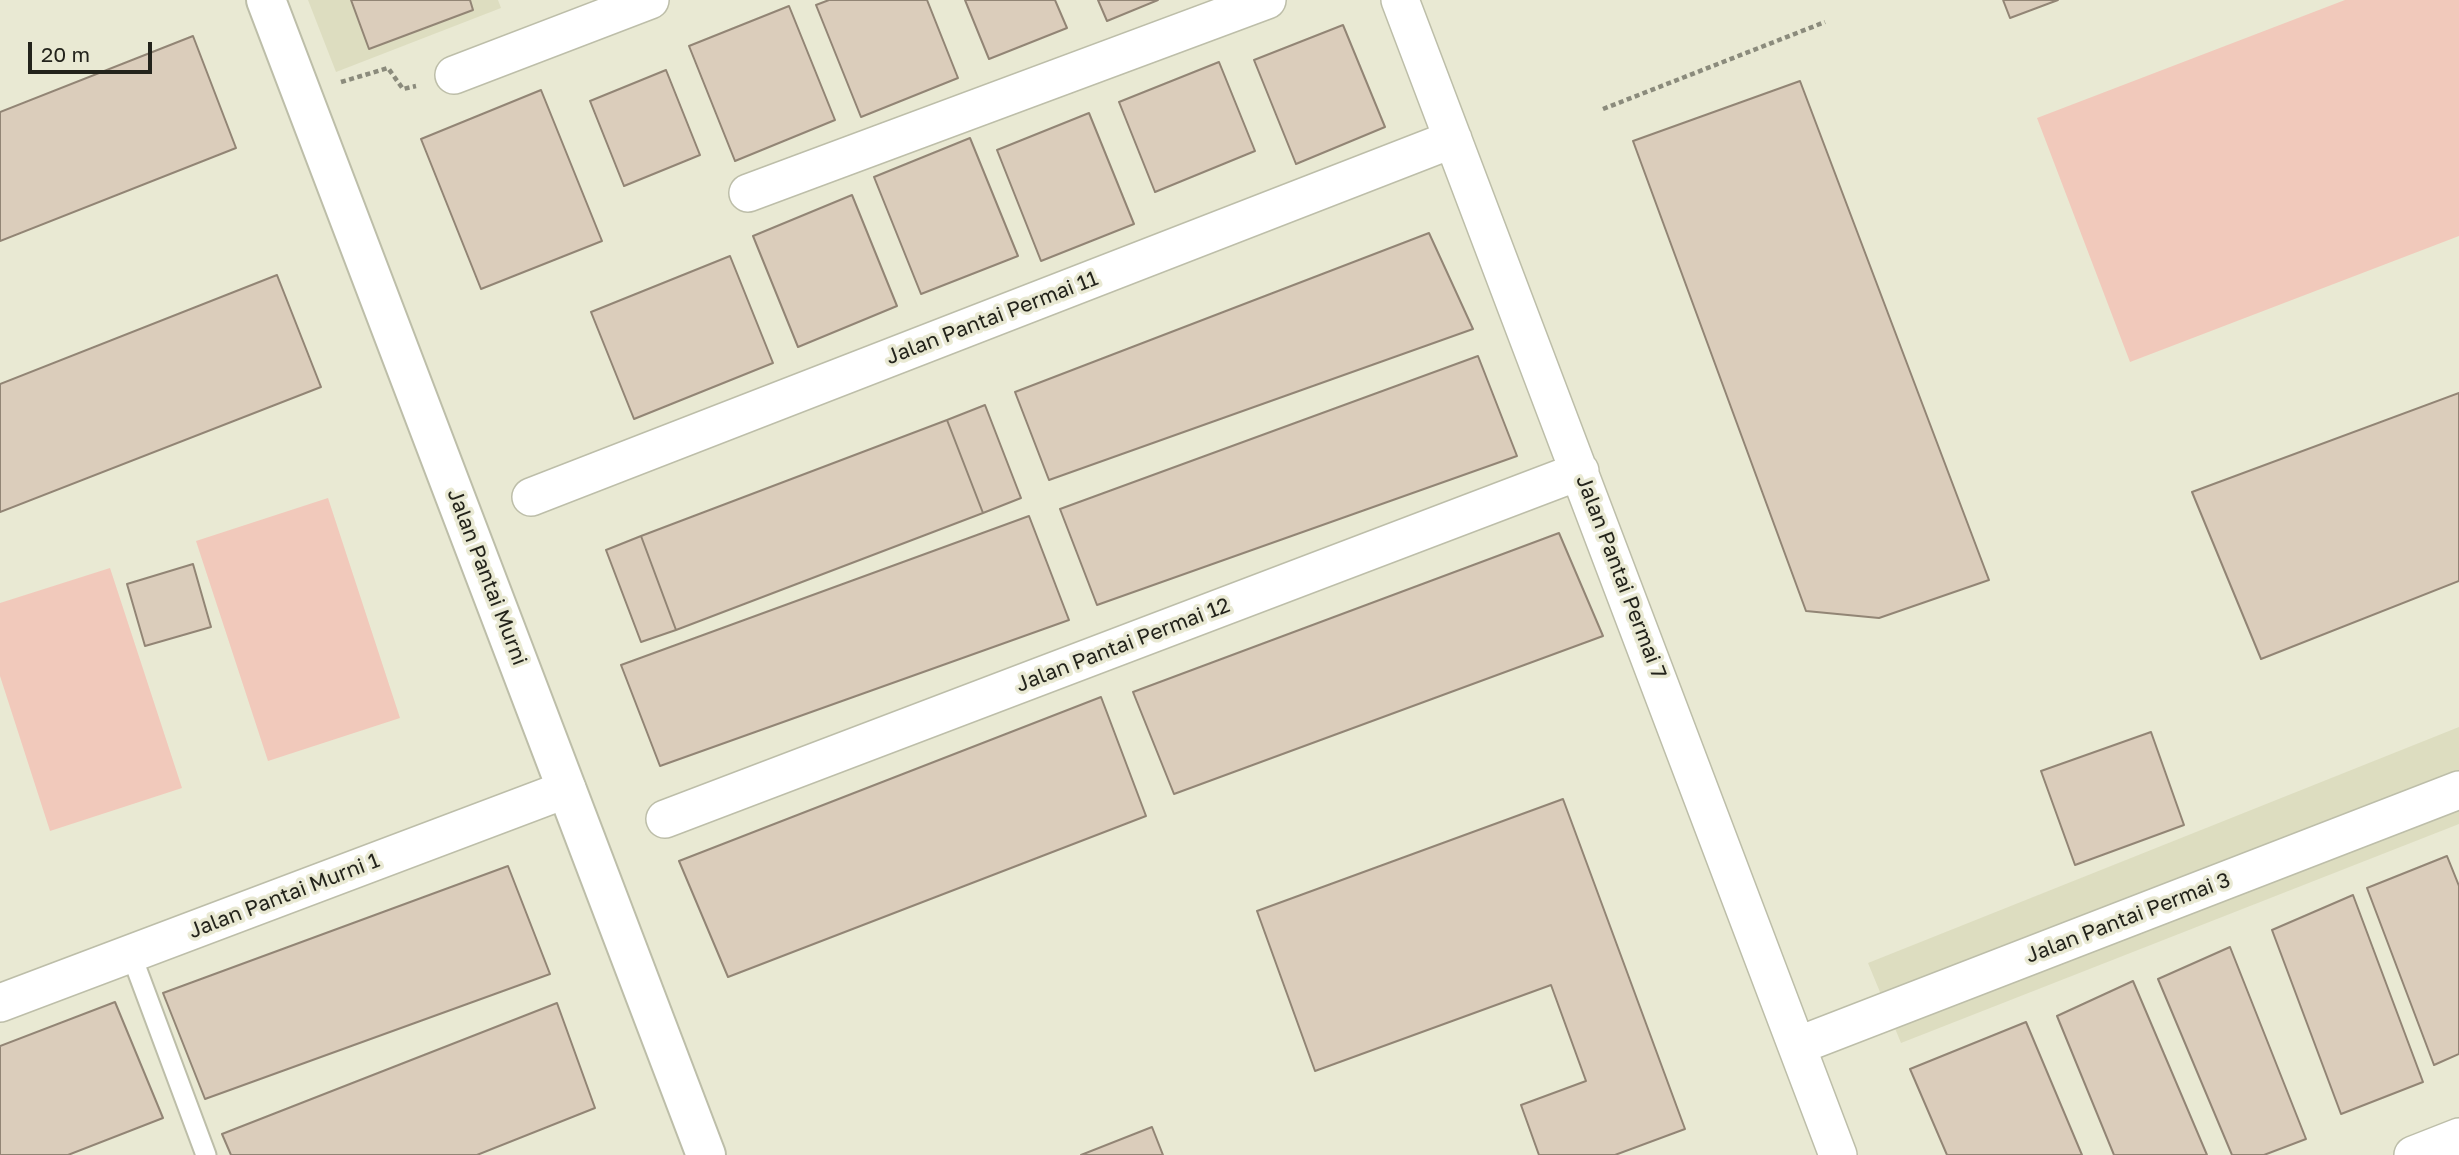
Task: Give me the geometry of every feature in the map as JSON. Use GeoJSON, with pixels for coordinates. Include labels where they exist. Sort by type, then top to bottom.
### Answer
{"type":"FeatureCollection","features":[{"type":"Feature","properties":{"kind":"street","name":"Jalan Pantai Murni"},"geometry":{"type":"LineString","coordinates":[[266,0],[706,1155]]}},
{"type":"Feature","properties":{"kind":"street"},"geometry":{"type":"LineString","coordinates":[[454,75],[650,0]]}},
{"type":"Feature","properties":{"kind":"street"},"geometry":{"type":"LineString","coordinates":[[748,193],[1267,0]]}},
{"type":"Feature","properties":{"kind":"street","name":"Jalan Pantai Permai 7"},"geometry":{"type":"LineString","coordinates":[[1400,0],[1838,1155]]}},
{"type":"Feature","properties":{"kind":"street","name":"Jalan Pantai Permai 11"},"geometry":{"type":"LineString","coordinates":[[531,497],[1454,139]]}},
{"type":"Feature","properties":{"kind":"street","name":"Jalan Pantai Permai 12"},"geometry":{"type":"LineString","coordinates":[[665,819],[1580,471]]}},
{"type":"Feature","properties":{"kind":"street","name":"Jalan Pantai Murni 1"},"geometry":{"type":"LineString","coordinates":[[0,1003],[567,789]]}},
{"type":"Feature","properties":{"kind":"street","name":"Jalan Pantai Permai 3"},"geometry":{"type":"LineString","coordinates":[[1797,1046],[2459,790]]}},
{"type":"Feature","properties":{"kind":"street"},"geometry":{"type":"LineString","coordinates":[[2413,1155],[2459,1137]]}},
{"type":"Feature","properties":{"kind":"lane"},"geometry":{"type":"LineString","coordinates":[[131,954],[206,1155]]}},
{"type":"Feature","properties":{"kind":"path"},"geometry":{"type":"LineString","coordinates":[[1603,109],[1825,22]]}},
{"type":"Feature","properties":{"kind":"path"},"geometry":{"type":"LineString","coordinates":[[362,75],[388,68],[403,89],[454,75]]}},
{"type":"Feature","properties":{"kind":"shaded area"},"geometry":{"type":"Polygon","coordinates":[[[308,0],[498,0],[501,8],[336,72],[308,0]]]}},
{"type":"Feature","properties":{"kind":"shaded area"},"geometry":{"type":"Polygon","coordinates":[[[2345,0],[2459,0],[2459,236],[2130,362],[2037,118],[2345,0]]]}},
{"type":"Feature","properties":{"kind":"shaded area"},"geometry":{"type":"Polygon","coordinates":[[[328,498],[400,718],[268,761],[196,541],[328,498]]]}},
{"type":"Feature","properties":{"kind":"shaded area"},"geometry":{"type":"Polygon","coordinates":[[[110,568],[182,788],[50,831],[0,676],[0,603],[110,568]]]}},
{"type":"Feature","properties":{"kind":"shaded area"},"geometry":{"type":"Polygon","coordinates":[[[2459,727],[2459,824],[1901,1043],[1868,963],[2459,727]]]}},
{"type":"Feature","properties":{"kind":"building"},"geometry":{"type":"Polygon","coordinates":[[[351,0],[470,0],[473,10],[369,49],[351,0]]]}},
{"type":"Feature","properties":{"kind":"building"},"geometry":{"type":"Polygon","coordinates":[[[829,0],[927,0],[958,78],[861,117],[816,5],[829,0]]]}},
{"type":"Feature","properties":{"kind":"building"},"geometry":{"type":"Polygon","coordinates":[[[965,0],[1055,0],[1067,28],[989,59],[965,0]]]}},
{"type":"Feature","properties":{"kind":"building"},"geometry":{"type":"Polygon","coordinates":[[[1098,0],[1158,0],[1107,21],[1098,0]]]}},
{"type":"Feature","properties":{"kind":"building"},"geometry":{"type":"Polygon","coordinates":[[[2003,0],[2058,0],[2010,18],[2003,0]]]}},
{"type":"Feature","properties":{"kind":"building"},"geometry":{"type":"Polygon","coordinates":[[[789,6],[835,120],[735,161],[689,46],[789,6]]]}},
{"type":"Feature","properties":{"kind":"building"},"geometry":{"type":"Polygon","coordinates":[[[1343,25],[1385,127],[1296,164],[1254,60],[1343,25]]]}},
{"type":"Feature","properties":{"kind":"building"},"geometry":{"type":"Polygon","coordinates":[[[193,36],[236,148],[0,241],[0,112],[193,36]]]}},
{"type":"Feature","properties":{"kind":"building"},"geometry":{"type":"Polygon","coordinates":[[[1219,62],[1255,151],[1155,192],[1119,102],[1219,62]]]}},
{"type":"Feature","properties":{"kind":"building"},"geometry":{"type":"Polygon","coordinates":[[[666,70],[700,155],[624,186],[590,101],[666,70]]]}},
{"type":"Feature","properties":{"kind":"building"},"geometry":{"type":"Polygon","coordinates":[[[1800,81],[1989,580],[1879,618],[1806,611],[1633,141],[1800,81]]]}},
{"type":"Feature","properties":{"kind":"building"},"geometry":{"type":"Polygon","coordinates":[[[541,90],[602,241],[481,289],[421,139],[541,90]]]}},
{"type":"Feature","properties":{"kind":"building"},"geometry":{"type":"Polygon","coordinates":[[[1089,113],[1134,224],[1041,261],[997,150],[1089,113]]]}},
{"type":"Feature","properties":{"kind":"building"},"geometry":{"type":"Polygon","coordinates":[[[970,138],[1018,256],[921,294],[874,177],[970,138]]]}},
{"type":"Feature","properties":{"kind":"building"},"geometry":{"type":"Polygon","coordinates":[[[852,195],[897,306],[798,347],[753,236],[852,195]]]}},
{"type":"Feature","properties":{"kind":"building"},"geometry":{"type":"Polygon","coordinates":[[[1429,233],[1473,329],[1049,480],[1015,392],[1429,233]]]}},
{"type":"Feature","properties":{"kind":"building"},"geometry":{"type":"Polygon","coordinates":[[[730,256],[773,363],[634,419],[591,312],[730,256]]]}},
{"type":"Feature","properties":{"kind":"building"},"geometry":{"type":"Polygon","coordinates":[[[277,275],[321,387],[0,512],[0,384],[277,275]]]}},
{"type":"Feature","properties":{"kind":"building"},"geometry":{"type":"Polygon","coordinates":[[[1478,356],[1517,456],[1097,605],[1060,509],[1478,356]]]}},
{"type":"Feature","properties":{"kind":"building"},"geometry":{"type":"Polygon","coordinates":[[[2459,393],[2459,581],[2261,659],[2192,492],[2459,393]]]}},
{"type":"Feature","properties":{"kind":"building"},"geometry":{"type":"Polygon","coordinates":[[[985,405],[1021,498],[983,513],[947,420],[985,405]]]}},
{"type":"Feature","properties":{"kind":"building"},"geometry":{"type":"Polygon","coordinates":[[[947,420],[983,513],[676,630],[641,536],[947,420]]]}},
{"type":"Feature","properties":{"kind":"building"},"geometry":{"type":"Polygon","coordinates":[[[1029,516],[1069,620],[660,766],[621,665],[1029,516]]]}},
{"type":"Feature","properties":{"kind":"building"},"geometry":{"type":"Polygon","coordinates":[[[1559,533],[1603,636],[1174,794],[1133,692],[1559,533]]]}},
{"type":"Feature","properties":{"kind":"building"},"geometry":{"type":"Polygon","coordinates":[[[641,536],[676,630],[641,642],[606,550],[641,536]]]}},
{"type":"Feature","properties":{"kind":"building"},"geometry":{"type":"Polygon","coordinates":[[[193,564],[211,627],[145,646],[127,584],[193,564]]]}},
{"type":"Feature","properties":{"kind":"building"},"geometry":{"type":"Polygon","coordinates":[[[1101,697],[1146,816],[728,977],[679,861],[1101,697]]]}},
{"type":"Feature","properties":{"kind":"building"},"geometry":{"type":"Polygon","coordinates":[[[2151,732],[2184,825],[2075,865],[2041,771],[2151,732]]]}},
{"type":"Feature","properties":{"kind":"building"},"geometry":{"type":"Polygon","coordinates":[[[1563,799],[1685,1129],[1615,1155],[1539,1155],[1521,1105],[1586,1081],[1551,985],[1315,1071],[1257,911],[1563,799]]]}},
{"type":"Feature","properties":{"kind":"building"},"geometry":{"type":"Polygon","coordinates":[[[2447,856],[2459,886],[2459,1054],[2434,1065],[2367,888],[2447,856]]]}},
{"type":"Feature","properties":{"kind":"building"},"geometry":{"type":"Polygon","coordinates":[[[508,866],[550,974],[205,1099],[163,993],[508,866]]]}},
{"type":"Feature","properties":{"kind":"building"},"geometry":{"type":"Polygon","coordinates":[[[2353,895],[2423,1082],[2341,1114],[2272,930],[2353,895]]]}},
{"type":"Feature","properties":{"kind":"building"},"geometry":{"type":"Polygon","coordinates":[[[2230,947],[2306,1139],[2264,1155],[2232,1155],[2158,979],[2230,947]]]}},
{"type":"Feature","properties":{"kind":"building"},"geometry":{"type":"Polygon","coordinates":[[[2133,981],[2207,1155],[2114,1155],[2057,1016],[2133,981]]]}},
{"type":"Feature","properties":{"kind":"building"},"geometry":{"type":"Polygon","coordinates":[[[115,1002],[163,1118],[68,1155],[0,1155],[0,1046],[115,1002]]]}},
{"type":"Feature","properties":{"kind":"building"},"geometry":{"type":"Polygon","coordinates":[[[557,1003],[595,1108],[477,1155],[231,1155],[222,1134],[557,1003]]]}},
{"type":"Feature","properties":{"kind":"building"},"geometry":{"type":"Polygon","coordinates":[[[2026,1022],[2082,1155],[1947,1155],[1910,1069],[2026,1022]]]}},
{"type":"Feature","properties":{"kind":"building"},"geometry":{"type":"Polygon","coordinates":[[[1152,1127],[1163,1155],[1081,1155],[1152,1127]]]}}]}
